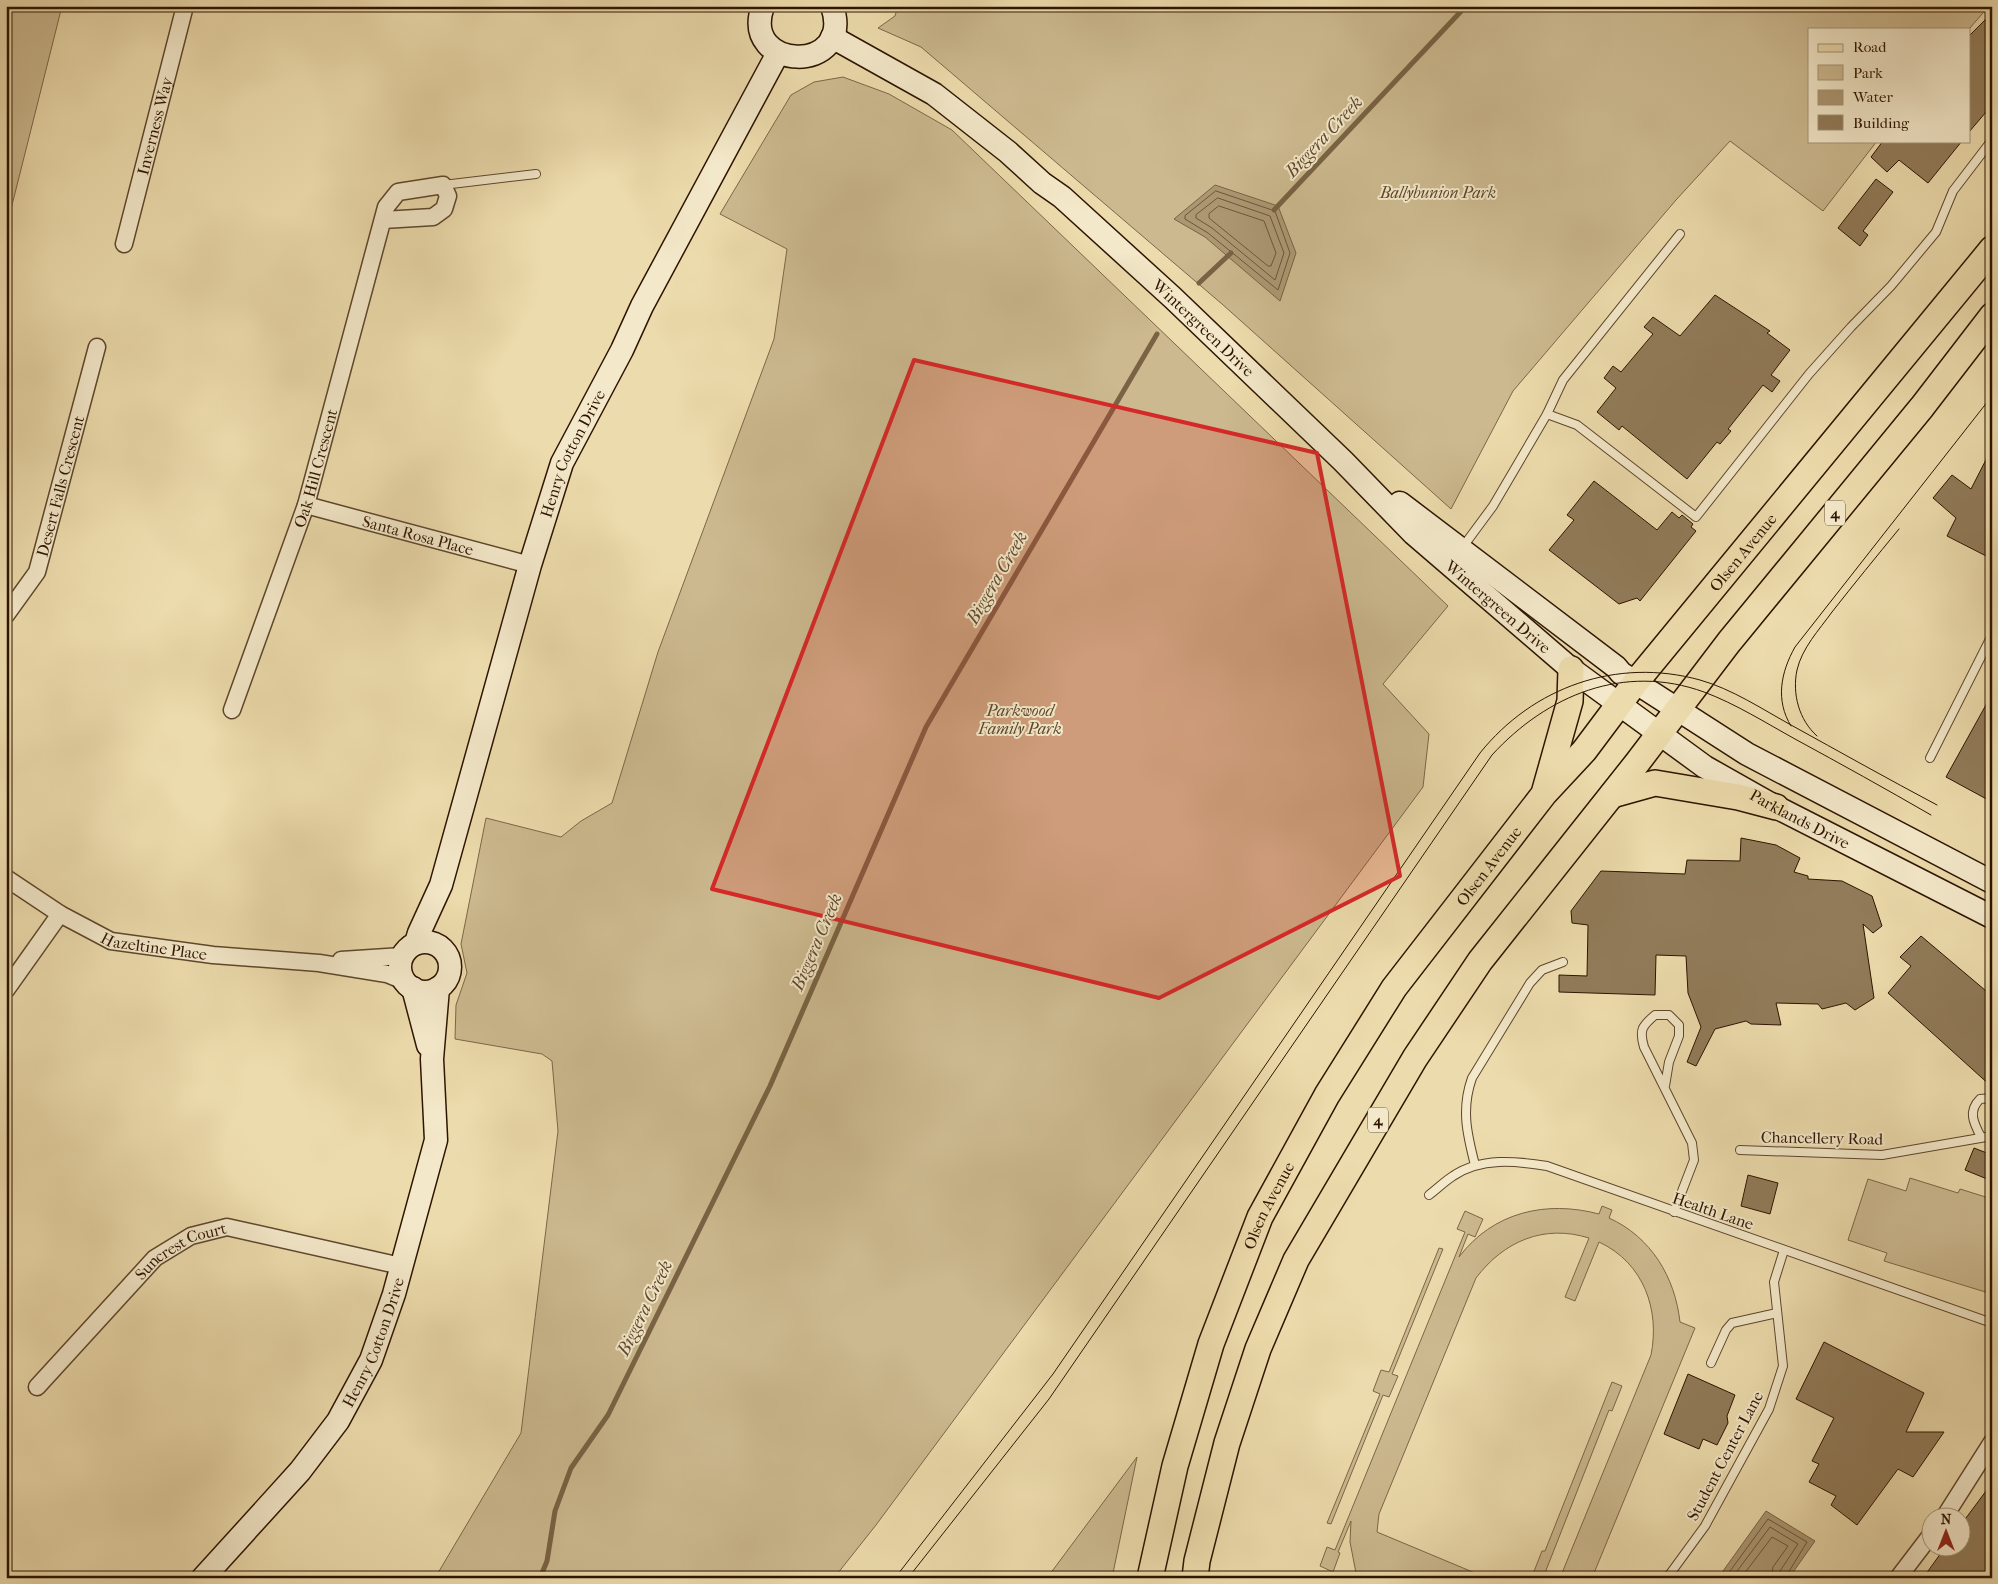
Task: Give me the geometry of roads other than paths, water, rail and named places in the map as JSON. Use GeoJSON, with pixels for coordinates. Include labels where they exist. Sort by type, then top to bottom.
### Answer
{"type":"FeatureCollection","features":[{"type":"Feature","properties":{"kind":"main road","name":"Olsen Avenue"},"geometry":{"type":"LineString","coordinates":[[1150,1578],[1175,1466],[1211,1344],[1260,1217],[1327,1095],[1394,988],[1544,794],[1584,752],[1635,683],[1992,249]]}},
{"type":"Feature","properties":{"kind":"main road","name":"4"},"geometry":{"type":"LineString","coordinates":[[1195,1578],[1197,1561],[1227,1443],[1258,1349],[1296,1260],[1415,1058],[1475,969],[1661,733],[1677,708],[1732,637],[1922,407],[1992,316]]}},
{"type":"Feature","properties":{"kind":"main road"},"geometry":{"type":"LineString","coordinates":[[1544,794],[1570,701],[1571,669]]}},
{"type":"Feature","properties":{"kind":"main road"},"geometry":{"type":"LineString","coordinates":[[1612,795],[1655,783],[1738,797],[1776,807]]}},
{"type":"Feature","properties":{"kind":"street","name":"Inverness Way"},"geometry":{"type":"LineString","coordinates":[[124,244],[185,6]]}},
{"type":"Feature","properties":{"kind":"street"},"geometry":{"type":"LineString","coordinates":[[758,9],[764,38],[778,53],[798,58],[807,57],[819,52],[832,37],[835,16],[832,6]]}},
{"type":"Feature","properties":{"kind":"street","name":"Wintergreen Drive"},"geometry":{"type":"LineString","coordinates":[[832,37],[920,85],[943,89],[960,96],[979,108],[1015,140],[1062,197],[1172,298],[1343,461],[1414,534],[1571,669],[1619,703]]}},
{"type":"Feature","properties":{"kind":"street","name":"Henry Cotton Drive"},"geometry":{"type":"LineString","coordinates":[[409,950],[441,885],[530,565],[562,463],[622,350],[642,306],[778,53]]}},
{"type":"Feature","properties":{"kind":"street"},"geometry":{"type":"LineString","coordinates":[[382,220],[433,217],[444,209],[448,196],[443,185]]}},
{"type":"Feature","properties":{"kind":"street","name":"Oak Hill Crescent"},"geometry":{"type":"LineString","coordinates":[[232,710],[306,505],[386,207],[398,192],[443,185]]}},
{"type":"Feature","properties":{"kind":"street","name":"Desert Falls Crescent"},"geometry":{"type":"LineString","coordinates":[[6,615],[37,572],[96,347]]}},
{"type":"Feature","properties":{"kind":"street","name":"Wintergreen Drive"},"geometry":{"type":"LineString","coordinates":[[1343,461],[1635,683]]}},
{"type":"Feature","properties":{"kind":"street","name":"Santa Rosa Place"},"geometry":{"type":"LineString","coordinates":[[306,505],[530,565]]}},
{"type":"Feature","properties":{"kind":"street","name":"Parklands Drive"},"geometry":{"type":"LineString","coordinates":[[1635,683],[1763,762],[1992,882]]}},
{"type":"Feature","properties":{"kind":"street","name":"Parklands Drive"},"geometry":{"type":"LineString","coordinates":[[1619,703],[1705,767],[1776,807],[1992,917]]}},
{"type":"Feature","properties":{"kind":"street","name":"Hazeltine Place"},"geometry":{"type":"LineString","coordinates":[[6,878],[60,914],[111,941],[213,955],[319,963],[387,974],[409,985]]}},
{"type":"Feature","properties":{"kind":"street","name":"Henry Cotton Drive"},"geometry":{"type":"LineString","coordinates":[[439,946],[441,885]]}},
{"type":"Feature","properties":{"kind":"street"},"geometry":{"type":"LineString","coordinates":[[6,990],[60,914]]}},
{"type":"Feature","properties":{"kind":"street"},"geometry":{"type":"LineString","coordinates":[[424,942],[439,946],[445,952],[450,967],[444,982],[438,988],[426,991],[409,985],[400,970],[409,950],[424,942]]}},
{"type":"Feature","properties":{"kind":"street","name":"Hazeltine Place"},"geometry":{"type":"LineString","coordinates":[[319,963],[409,950]]}},
{"type":"Feature","properties":{"kind":"street","name":"Henry Cotton Drive"},"geometry":{"type":"LineString","coordinates":[[409,985],[432,1059]]}},
{"type":"Feature","properties":{"kind":"street","name":"Henry Cotton Drive"},"geometry":{"type":"LineString","coordinates":[[203,1578],[300,1471],[338,1421],[371,1360],[394,1294],[400,1266],[436,1140],[432,1059],[438,988]]}},
{"type":"Feature","properties":{"kind":"street","name":"Suncrest Court"},"geometry":{"type":"LineString","coordinates":[[37,1387],[156,1258],[192,1236],[227,1227],[400,1266]]}},
{"type":"Feature","properties":{"kind":"street"},"geometry":{"type":"LineString","coordinates":[[1950,1506],[1992,1442]]}},
{"type":"Feature","properties":{"kind":"street"},"geometry":{"type":"LineString","coordinates":[[1898,1578],[1920,1549]]}},
{"type":"Feature","properties":{"kind":"lane"},"geometry":{"type":"LineString","coordinates":[[1547,414],[1577,425],[1696,516],[1810,374],[1851,327],[1891,286],[1936,232],[1953,191],[1992,140]]}},
{"type":"Feature","properties":{"kind":"lane","name":"Oak Hill Crescent"},"geometry":{"type":"LineString","coordinates":[[443,185],[536,174]]}},
{"type":"Feature","properties":{"kind":"lane"},"geometry":{"type":"LineString","coordinates":[[1460,549],[1494,506],[1547,414],[1563,380],[1680,234]]}},
{"type":"Feature","properties":{"kind":"lane"},"geometry":{"type":"LineString","coordinates":[[1930,758],[1992,635]]}},
{"type":"Feature","properties":{"kind":"lane"},"geometry":{"type":"LineString","coordinates":[[1476,1165],[1465,1117],[1467,1092],[1472,1078],[1530,983],[1542,970],[1563,962]]}},
{"type":"Feature","properties":{"kind":"lane"},"geometry":{"type":"LineString","coordinates":[[1665,1086],[1669,1062],[1679,1036],[1679,1025],[1669,1015],[1655,1014],[1645,1023],[1640,1035],[1644,1047],[1692,1142],[1694,1160],[1674,1212]]}},
{"type":"Feature","properties":{"kind":"lane"},"geometry":{"type":"LineString","coordinates":[[1981,1137],[1972,1114],[1974,1105],[1980,1098],[1992,1098]]}},
{"type":"Feature","properties":{"kind":"lane","name":"Chancellery Road"},"geometry":{"type":"LineString","coordinates":[[1740,1150],[1882,1155],[1992,1136]]}},
{"type":"Feature","properties":{"kind":"lane","name":"Health Lane"},"geometry":{"type":"LineString","coordinates":[[1429,1195],[1453,1176],[1476,1165],[1511,1162],[1548,1166],[1992,1323]]}},
{"type":"Feature","properties":{"kind":"lane","name":"Student Center Lane"},"geometry":{"type":"LineString","coordinates":[[1668,1578],[1705,1526],[1769,1409],[1783,1366],[1774,1282],[1784,1250]]}},
{"type":"Feature","properties":{"kind":"lane"},"geometry":{"type":"LineString","coordinates":[[1711,1363],[1726,1330],[1732,1323],[1777,1313]]}},
{"type":"Feature","properties":{"kind":"water"},"geometry":{"type":"Polygon","coordinates":[[[1215,185],[1278,206],[1296,253],[1280,301],[1205,237],[1174,219],[1215,185]]]}},
{"type":"Feature","properties":{"kind":"water"},"geometry":{"type":"Polygon","coordinates":[[[1766,1511],[1815,1541],[1789,1578],[1718,1578],[1766,1511]]]}},
{"type":"Feature","properties":{"kind":"waterway","name":"Biggera Creek"},"geometry":{"type":"LineString","coordinates":[[1274,210],[1466,6]]}},
{"type":"Feature","properties":{"kind":"waterway","name":"Biggera Creek"},"geometry":{"type":"LineString","coordinates":[[1199,283],[1231,253]]}},
{"type":"Feature","properties":{"kind":"waterway","name":"Biggera Creek"},"geometry":{"type":"LineString","coordinates":[[540,1578],[547,1561],[555,1511],[571,1468],[608,1415],[770,1086],[926,727],[1157,334]]}},
{"type":"Feature","properties":{"kind":"tram line"},"geometry":{"type":"LineString","coordinates":[[1791,726],[1783,706],[1782,686],[1786,666],[1795,647],[1992,396]]}},
{"type":"Feature","properties":{"kind":"tram line"},"geometry":{"type":"LineString","coordinates":[[1817,736],[1811,730],[1798,706],[1795,688],[1799,662],[1817,632],[1899,529]]}},
{"type":"Feature","properties":{"kind":"tram line"},"geometry":{"type":"LineString","coordinates":[[895,1578],[1053,1374],[1480,753],[1501,730],[1525,711],[1551,695],[1579,683],[1608,676],[1638,672],[1669,674],[1700,680],[1747,700],[1937,805]]}},
{"type":"Feature","properties":{"kind":"tram line"},"geometry":{"type":"LineString","coordinates":[[908,1578],[1049,1399],[1492,755],[1537,716],[1562,701],[1589,690],[1616,683],[1645,681],[1674,684],[1704,692],[1739,708],[1931,815]]}},
{"type":"Feature","properties":{"kind":"park label","name":"Ballybunion Park"},"geometry":{"type":"Point","coordinates":[1438,192]}},
{"type":"Feature","properties":{"kind":"park label","name":"Parkwood Family Park"},"geometry":{"type":"Point","coordinates":[1020,719]}}]}
